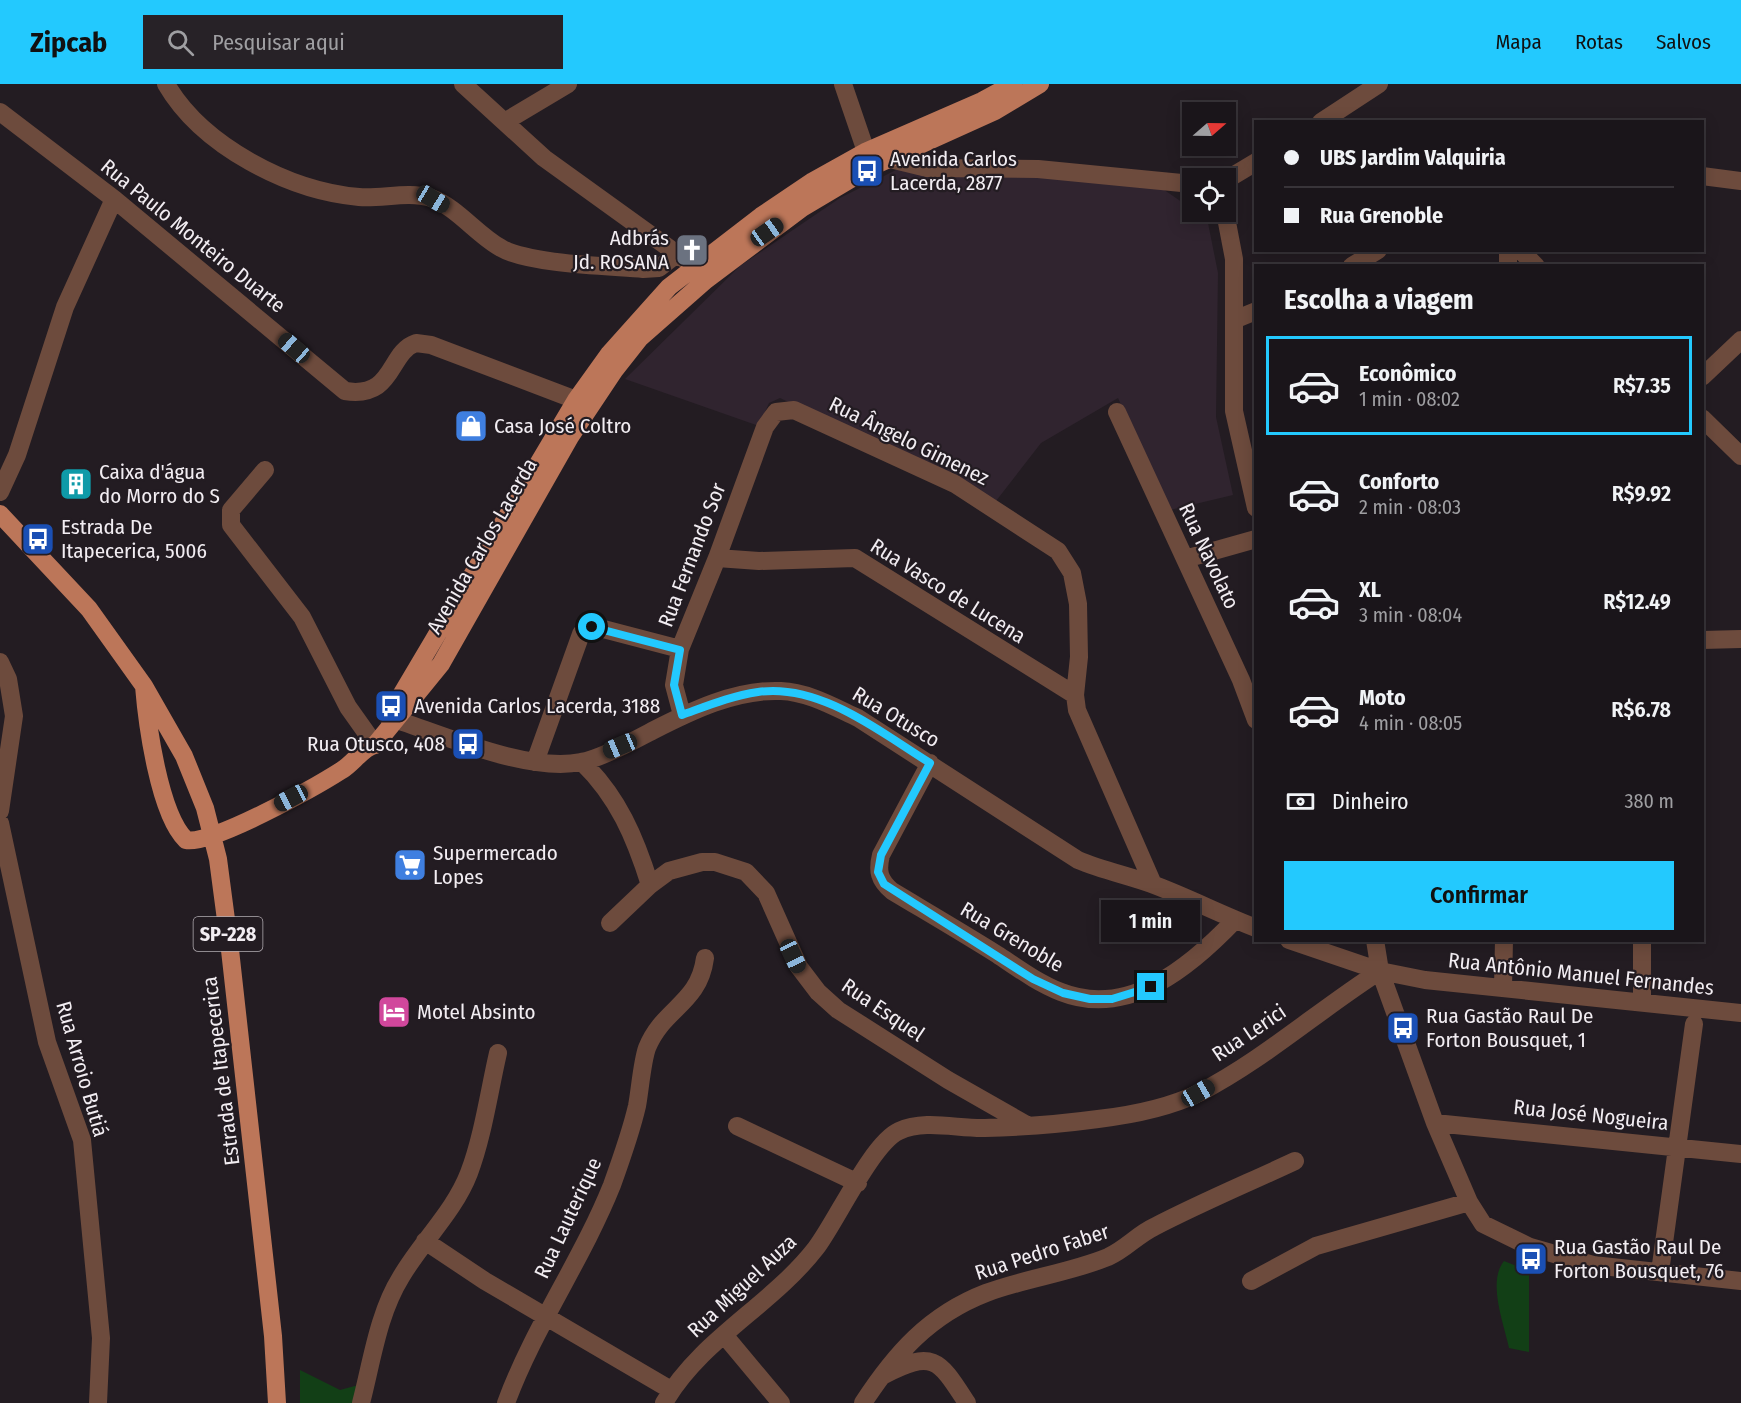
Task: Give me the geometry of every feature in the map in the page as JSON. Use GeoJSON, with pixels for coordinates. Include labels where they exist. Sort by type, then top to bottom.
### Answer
{"type":"FeatureCollection","features":[{"type":"Feature","properties":{"kind":"main road","name":"Avenida Carlos Lacerda"},"geometry":{"type":"LineString","coordinates":[[213,836],[338,772],[372,744],[392,718],[441,664],[570,437],[614,371],[640,338],[706,280],[876,156],[1013,84]]}},
{"type":"Feature","properties":{"kind":"main road","name":"Avenida Carlos Lacerda"},"geometry":{"type":"LineString","coordinates":[[392,718],[576,400],[640,317],[694,266],[798,190],[876,156],[986,116],[1040,84]]}},
{"type":"Feature","properties":{"kind":"main road","name":"Estrada de Itapecerica"},"geometry":{"type":"LineString","coordinates":[[0,514],[89,609],[144,686],[198,786],[218,859],[273,1336],[277,1403]]}},
{"type":"Feature","properties":{"kind":"main road"},"geometry":{"type":"LineString","coordinates":[[144,686],[149,739],[175,824],[186,840],[196,842],[213,836]]}},
{"type":"Feature","properties":{"kind":"street"},"geometry":{"type":"LineString","coordinates":[[166,84],[198,124],[213,137],[266,171],[297,185],[362,197],[418,195],[433,199],[482,236],[514,255],[643,269],[659,268],[677,254]]}},
{"type":"Feature","properties":{"kind":"street"},"geometry":{"type":"LineString","coordinates":[[463,84],[544,158],[694,266],[706,280]]}},
{"type":"Feature","properties":{"kind":"street"},"geometry":{"type":"LineString","coordinates":[[506,121],[568,84]]}},
{"type":"Feature","properties":{"kind":"street"},"geometry":{"type":"LineString","coordinates":[[843,84],[876,156],[927,168],[1038,169],[1182,183]]}},
{"type":"Feature","properties":{"kind":"street"},"geometry":{"type":"LineString","coordinates":[[1324,120],[1379,84]]}},
{"type":"Feature","properties":{"kind":"street","name":"Rua Paulo Monteiro Duarte"},"geometry":{"type":"LineString","coordinates":[[0,112],[114,199],[345,391],[363,391],[378,386],[406,349],[416,342],[431,345],[576,400]]}},
{"type":"Feature","properties":{"kind":"street"},"geometry":{"type":"LineString","coordinates":[[1236,174],[1254,163]]}},
{"type":"Feature","properties":{"kind":"street"},"geometry":{"type":"LineString","coordinates":[[1704,176],[1741,181]]}},
{"type":"Feature","properties":{"kind":"street"},"geometry":{"type":"LineString","coordinates":[[0,492],[17,455],[65,307],[114,199]]}},
{"type":"Feature","properties":{"kind":"street"},"geometry":{"type":"LineString","coordinates":[[1227,222],[1234,259],[1234,411],[1254,499]]}},
{"type":"Feature","properties":{"kind":"street"},"geometry":{"type":"LineString","coordinates":[[1522,252],[1534,264]]}},
{"type":"Feature","properties":{"kind":"street"},"geometry":{"type":"LineString","coordinates":[[1357,264],[1372,258]]}},
{"type":"Feature","properties":{"kind":"street"},"geometry":{"type":"LineString","coordinates":[[1234,320],[1254,312]]}},
{"type":"Feature","properties":{"kind":"street"},"geometry":{"type":"LineString","coordinates":[[1704,375],[1741,340]]}},
{"type":"Feature","properties":{"kind":"street","name":"Rua Ângelo Gimenez"},"geometry":{"type":"LineString","coordinates":[[771,415],[781,410],[794,410],[955,484],[1058,551],[1071,573],[1078,604],[1079,657],[1075,695],[1082,725],[1153,884]]}},
{"type":"Feature","properties":{"kind":"street","name":"Rua Navolato"},"geometry":{"type":"LineString","coordinates":[[1117,412],[1241,680],[1254,715]]}},
{"type":"Feature","properties":{"kind":"street","name":"Rua Fernando Sor"},"geometry":{"type":"LineString","coordinates":[[682,715],[674,685],[680,650],[771,415]]}},
{"type":"Feature","properties":{"kind":"street"},"geometry":{"type":"LineString","coordinates":[[1704,420],[1741,456]]}},
{"type":"Feature","properties":{"kind":"street"},"geometry":{"type":"LineString","coordinates":[[265,470],[231,510],[231,525],[302,617],[348,707],[372,744]]}},
{"type":"Feature","properties":{"kind":"street"},"geometry":{"type":"LineString","coordinates":[[1185,559],[1254,540]]}},
{"type":"Feature","properties":{"kind":"street","name":"Rua Vasco de Lucena"},"geometry":{"type":"LineString","coordinates":[[717,558],[759,561],[855,558],[1075,695]]}},
{"type":"Feature","properties":{"kind":"street"},"geometry":{"type":"LineString","coordinates":[[534,762],[581,634],[586,627],[680,650]]}},
{"type":"Feature","properties":{"kind":"street"},"geometry":{"type":"LineString","coordinates":[[1704,639],[1741,639]]}},
{"type":"Feature","properties":{"kind":"street"},"geometry":{"type":"LineString","coordinates":[[0,662],[8,679],[14,716],[3,761],[0,811]]}},
{"type":"Feature","properties":{"kind":"street","name":"Rua Otusco"},"geometry":{"type":"LineString","coordinates":[[392,718],[493,753],[534,762],[582,762],[639,738],[682,715],[728,698],[783,691],[823,701],[858,718],[1070,855],[1104,871],[1153,884],[1254,927]]}},
{"type":"Feature","properties":{"kind":"street"},"geometry":{"type":"LineString","coordinates":[[582,762],[619,806],[638,846],[650,885]]}},
{"type":"Feature","properties":{"kind":"street","name":"Rua Grenoble"},"geometry":{"type":"LineString","coordinates":[[930,763],[881,855],[878,872],[880,879],[892,891],[1033,979],[1063,993],[1090,999],[1129,996],[1173,975],[1235,920]]}},
{"type":"Feature","properties":{"kind":"street","name":"Rua Arroio Butiá"},"geometry":{"type":"LineString","coordinates":[[0,823],[47,1042],[82,1140],[101,1338],[98,1403]]}},
{"type":"Feature","properties":{"kind":"street","name":"Rua Esquel"},"geometry":{"type":"LineString","coordinates":[[610,923],[650,885],[669,871],[702,862],[729,865],[746,872],[766,893],[798,967],[818,992],[838,1010],[948,1080],[1027,1125]]}},
{"type":"Feature","properties":{"kind":"street"},"geometry":{"type":"LineString","coordinates":[[1295,942],[1380,971]]}},
{"type":"Feature","properties":{"kind":"street"},"geometry":{"type":"LineString","coordinates":[[1376,942],[1380,971],[1435,1123],[1469,1202],[1483,1224],[1530,1247],[1593,1265],[1741,1281]]}},
{"type":"Feature","properties":{"kind":"street"},"geometry":{"type":"LineString","coordinates":[[1503,988],[1504,942]]}},
{"type":"Feature","properties":{"kind":"street"},"geometry":{"type":"LineString","coordinates":[[1642,942],[1642,1002]]}},
{"type":"Feature","properties":{"kind":"street","name":"Rua Lauterique"},"geometry":{"type":"LineString","coordinates":[[506,1403],[545,1317],[611,1186],[636,1109],[647,1048],[666,1019],[695,991],[700,982],[705,958]]}},
{"type":"Feature","properties":{"kind":"street","name":"Rua Lerici"},"geometry":{"type":"LineString","coordinates":[[1027,1125],[1098,1119],[1163,1107],[1198,1093],[1230,1075],[1380,971]]}},
{"type":"Feature","properties":{"kind":"street","name":"Rua Antônio Manuel Fernandes"},"geometry":{"type":"LineString","coordinates":[[1380,971],[1425,980],[1741,1013]]}},
{"type":"Feature","properties":{"kind":"street"},"geometry":{"type":"LineString","coordinates":[[1660,1272],[1694,1024]]}},
{"type":"Feature","properties":{"kind":"street"},"geometry":{"type":"LineString","coordinates":[[361,1403],[388,1301],[401,1276],[448,1212],[469,1173],[498,1053]]}},
{"type":"Feature","properties":{"kind":"street","name":"Rua José Nogueira"},"geometry":{"type":"LineString","coordinates":[[1435,1123],[1741,1154]]}},
{"type":"Feature","properties":{"kind":"street"},"geometry":{"type":"LineString","coordinates":[[737,1125],[858,1183]]}},
{"type":"Feature","properties":{"kind":"street","name":"Rua Miguel Auza"},"geometry":{"type":"LineString","coordinates":[[668,1396],[691,1364],[725,1336],[810,1256],[886,1140],[900,1130],[917,1126],[984,1128],[1027,1125]]}},
{"type":"Feature","properties":{"kind":"street","name":"Rua Pedro Faber"},"geometry":{"type":"LineString","coordinates":[[862,1403],[903,1347],[936,1319],[962,1304],[987,1292],[1049,1276],[1110,1256],[1127,1247],[1152,1227],[1294,1161]]}},
{"type":"Feature","properties":{"kind":"street"},"geometry":{"type":"LineString","coordinates":[[1251,1281],[1316,1246],[1469,1202]]}},
{"type":"Feature","properties":{"kind":"street"},"geometry":{"type":"LineString","coordinates":[[425,1241],[668,1396]]}},
{"type":"Feature","properties":{"kind":"street"},"geometry":{"type":"LineString","coordinates":[[725,1336],[782,1403]]}},
{"type":"Feature","properties":{"kind":"street"},"geometry":{"type":"LineString","coordinates":[[879,1377],[908,1363],[927,1360],[942,1368],[967,1403]]}},
{"type":"Feature","properties":{"kind":"shaded area"},"geometry":{"type":"Polygon","coordinates":[[[902,167],[1157,185],[1182,202],[1182,222],[1208,222],[1218,273],[1216,417],[1233,495],[1170,510],[1118,398],[1041,443],[996,501],[780,398],[769,403],[759,426],[625,379],[740,266],[840,198],[902,167]]]}},
{"type":"Feature","properties":{"kind":"green space"},"geometry":{"type":"Polygon","coordinates":[[[1504,1261],[1529,1271],[1529,1352],[1509,1348],[1497,1291],[1499,1270],[1504,1261]]]}},
{"type":"Feature","properties":{"kind":"green space"},"geometry":{"type":"Polygon","coordinates":[[[300,1370],[340,1390],[362,1384],[356,1403],[300,1403],[300,1370]]]}},
{"type":"Feature","properties":{"kind":"place","name":"Avenida Carlos Lacerda, 2877"},"geometry":{"type":"Point","coordinates":[867,171]}},
{"type":"Feature","properties":{"kind":"place","name":"Adbrás Jd. ROSANA"},"geometry":{"type":"Point","coordinates":[692,250]}},
{"type":"Feature","properties":{"kind":"place","name":"Casa José Coltro"},"geometry":{"type":"Point","coordinates":[471,426]}},
{"type":"Feature","properties":{"kind":"place","name":"Caixa d'água do Morro do S"},"geometry":{"type":"Point","coordinates":[76,484]}},
{"type":"Feature","properties":{"kind":"place","name":"Estrada De Itapecerica, 5006"},"geometry":{"type":"Point","coordinates":[38,539]}},
{"type":"Feature","properties":{"kind":"place","name":"Avenida Carlos Lacerda, 3188"},"geometry":{"type":"Point","coordinates":[391,706]}},
{"type":"Feature","properties":{"kind":"place","name":"Rua Otusco, 408"},"geometry":{"type":"Point","coordinates":[468,744]}},
{"type":"Feature","properties":{"kind":"place","name":"Supermercado Lopes"},"geometry":{"type":"Point","coordinates":[410,865]}},
{"type":"Feature","properties":{"kind":"place","name":"Motel Absinto"},"geometry":{"type":"Point","coordinates":[394,1012]}},
{"type":"Feature","properties":{"kind":"place","name":"Rua Gastão Raul De Forton Bousquet, 1"},"geometry":{"type":"Point","coordinates":[1403,1028]}},
{"type":"Feature","properties":{"kind":"place","name":"Rua Gastão Raul De Forton Bousquet, 76"},"geometry":{"type":"Point","coordinates":[1531,1259]}},
{"type":"Feature","properties":{"kind":"route"},"geometry":{"type":"LineString","coordinates":[[592,627],[680,650],[676,662],[674,685],[682,715],[728,698],[759,692],[783,691],[823,701],[858,718],[930,763],[881,855],[878,872],[884,884],[1033,979],[1063,993],[1090,999],[1112,999],[1129,996],[1151,987]]}}]}
